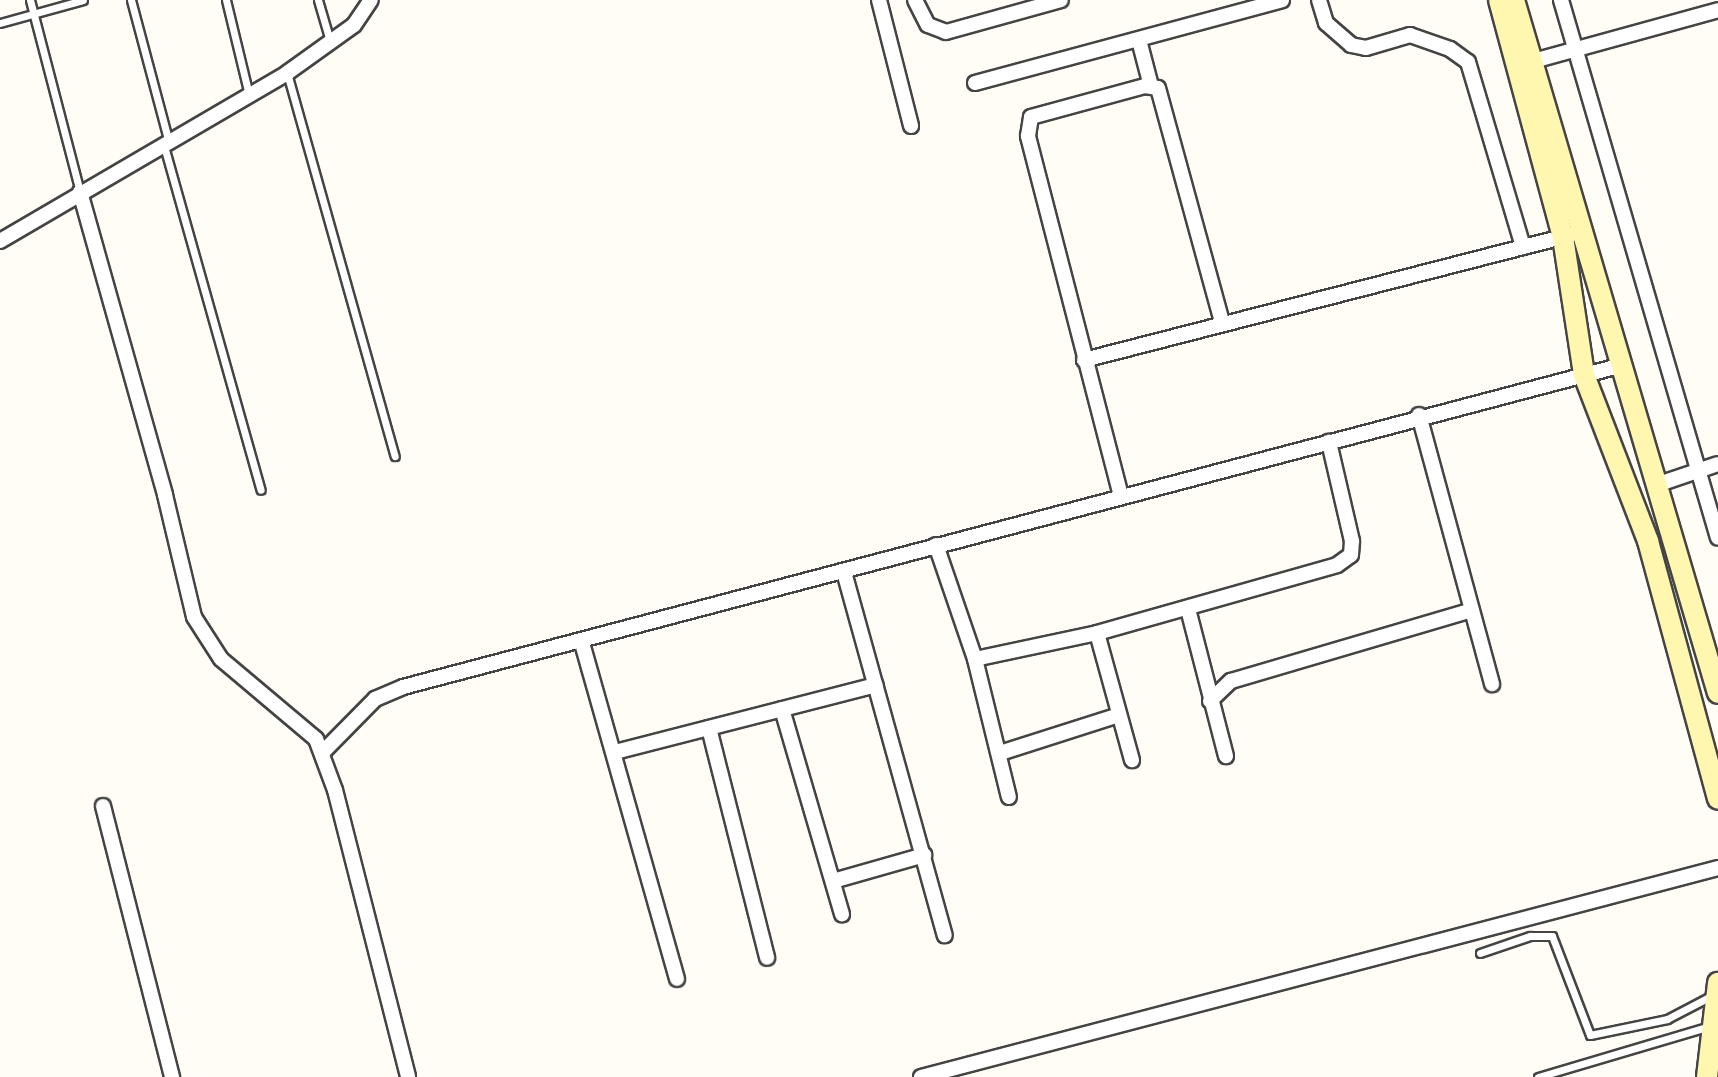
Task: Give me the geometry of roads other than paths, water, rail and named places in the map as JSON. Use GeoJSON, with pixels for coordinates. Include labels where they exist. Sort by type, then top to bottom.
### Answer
{"type":"FeatureCollection","features":[{"type":"Feature","properties":{"kind":"street"},"geometry":{"type":"LineString","coordinates":[[0,241],[287,73],[362,17],[371,0]]}},
{"type":"Feature","properties":{"kind":"street"},"geometry":{"type":"LineString","coordinates":[[879,0],[911,126]]}},
{"type":"Feature","properties":{"kind":"street"},"geometry":{"type":"LineString","coordinates":[[915,0],[928,25],[946,32],[1061,0]]}},
{"type":"Feature","properties":{"kind":"street"},"geometry":{"type":"LineString","coordinates":[[975,83],[1282,0]]}},
{"type":"Feature","properties":{"kind":"street"},"geometry":{"type":"LineString","coordinates":[[1319,0],[1326,23],[1351,45],[1366,48],[1410,35],[1450,49],[1468,62],[1523,247]]}},
{"type":"Feature","properties":{"kind":"street"},"geometry":{"type":"LineString","coordinates":[[1499,0],[1526,63]]}},
{"type":"Feature","properties":{"kind":"street"},"geometry":{"type":"LineString","coordinates":[[1514,0],[1526,63],[1573,235],[1619,366],[1718,693]]}},
{"type":"Feature","properties":{"kind":"street"},"geometry":{"type":"LineString","coordinates":[[1561,0],[1718,538]]}},
{"type":"Feature","properties":{"kind":"street"},"geometry":{"type":"LineString","coordinates":[[1526,63],[1576,52],[1718,10]]}},
{"type":"Feature","properties":{"kind":"street"},"geometry":{"type":"LineString","coordinates":[[1139,40],[1151,86],[1163,96],[1222,322]]}},
{"type":"Feature","properties":{"kind":"street"},"geometry":{"type":"LineString","coordinates":[[1121,496],[1084,360],[1027,121],[1036,114],[1151,86]]}},
{"type":"Feature","properties":{"kind":"street"},"geometry":{"type":"LineString","coordinates":[[80,192],[165,495],[194,617],[221,659],[299,720],[322,753],[408,1077]]}},
{"type":"Feature","properties":{"kind":"street"},"geometry":{"type":"LineString","coordinates":[[1084,360],[1222,322],[1573,235]]}},
{"type":"Feature","properties":{"kind":"street"},"geometry":{"type":"LineString","coordinates":[[1573,235],[1584,375],[1648,541],[1718,799]]}},
{"type":"Feature","properties":{"kind":"street"},"geometry":{"type":"LineString","coordinates":[[322,753],[375,699],[403,687],[582,643],[1419,415],[1619,366]]}},
{"type":"Feature","properties":{"kind":"street"},"geometry":{"type":"LineString","coordinates":[[1419,415],[1492,684]]}},
{"type":"Feature","properties":{"kind":"street"},"geometry":{"type":"LineString","coordinates":[[975,659],[1097,633],[1337,565],[1351,555],[1329,442]]}},
{"type":"Feature","properties":{"kind":"street"},"geometry":{"type":"LineString","coordinates":[[1656,485],[1718,464]]}},
{"type":"Feature","properties":{"kind":"street"},"geometry":{"type":"LineString","coordinates":[[936,545],[975,659],[1009,797]]}},
{"type":"Feature","properties":{"kind":"street"},"geometry":{"type":"LineString","coordinates":[[844,572],[945,935]]}},
{"type":"Feature","properties":{"kind":"street"},"geometry":{"type":"LineString","coordinates":[[1188,609],[1226,756]]}},
{"type":"Feature","properties":{"kind":"street"},"geometry":{"type":"LineString","coordinates":[[1210,701],[1231,681],[1472,610]]}},
{"type":"Feature","properties":{"kind":"street"},"geometry":{"type":"LineString","coordinates":[[1097,633],[1116,716],[1132,760]]}},
{"type":"Feature","properties":{"kind":"street"},"geometry":{"type":"LineString","coordinates":[[582,643],[677,979]]}},
{"type":"Feature","properties":{"kind":"street"},"geometry":{"type":"LineString","coordinates":[[615,752],[876,685]]}},
{"type":"Feature","properties":{"kind":"street"},"geometry":{"type":"LineString","coordinates":[[782,709],[842,914]]}},
{"type":"Feature","properties":{"kind":"street"},"geometry":{"type":"LineString","coordinates":[[1000,753],[1116,716]]}},
{"type":"Feature","properties":{"kind":"street"},"geometry":{"type":"LineString","coordinates":[[709,728],[767,958]]}},
{"type":"Feature","properties":{"kind":"street"},"geometry":{"type":"LineString","coordinates":[[103,806],[172,1077]]}},
{"type":"Feature","properties":{"kind":"street"},"geometry":{"type":"LineString","coordinates":[[833,881],[924,855]]}},
{"type":"Feature","properties":{"kind":"street"},"geometry":{"type":"LineString","coordinates":[[921,1077],[1718,868]]}},
{"type":"Feature","properties":{"kind":"street"},"geometry":{"type":"LineString","coordinates":[[1707,1077],[1716,989]]}},
{"type":"Feature","properties":{"kind":"lane"},"geometry":{"type":"LineString","coordinates":[[30,0],[80,192]]}},
{"type":"Feature","properties":{"kind":"lane"},"geometry":{"type":"LineString","coordinates":[[0,23],[83,0]]}},
{"type":"Feature","properties":{"kind":"lane"},"geometry":{"type":"LineString","coordinates":[[131,0],[166,144],[261,490]]}},
{"type":"Feature","properties":{"kind":"lane"},"geometry":{"type":"LineString","coordinates":[[226,0],[249,95]]}},
{"type":"Feature","properties":{"kind":"lane"},"geometry":{"type":"LineString","coordinates":[[318,0],[330,43]]}},
{"type":"Feature","properties":{"kind":"lane"},"geometry":{"type":"LineString","coordinates":[[287,73],[395,456]]}},
{"type":"Feature","properties":{"kind":"lane"},"geometry":{"type":"LineString","coordinates":[[1480,953],[1530,936],[1552,936],[1590,1035],[1667,1019],[1716,989]]}},
{"type":"Feature","properties":{"kind":"lane"},"geometry":{"type":"LineString","coordinates":[[1538,1077],[1710,1026]]}}]}
